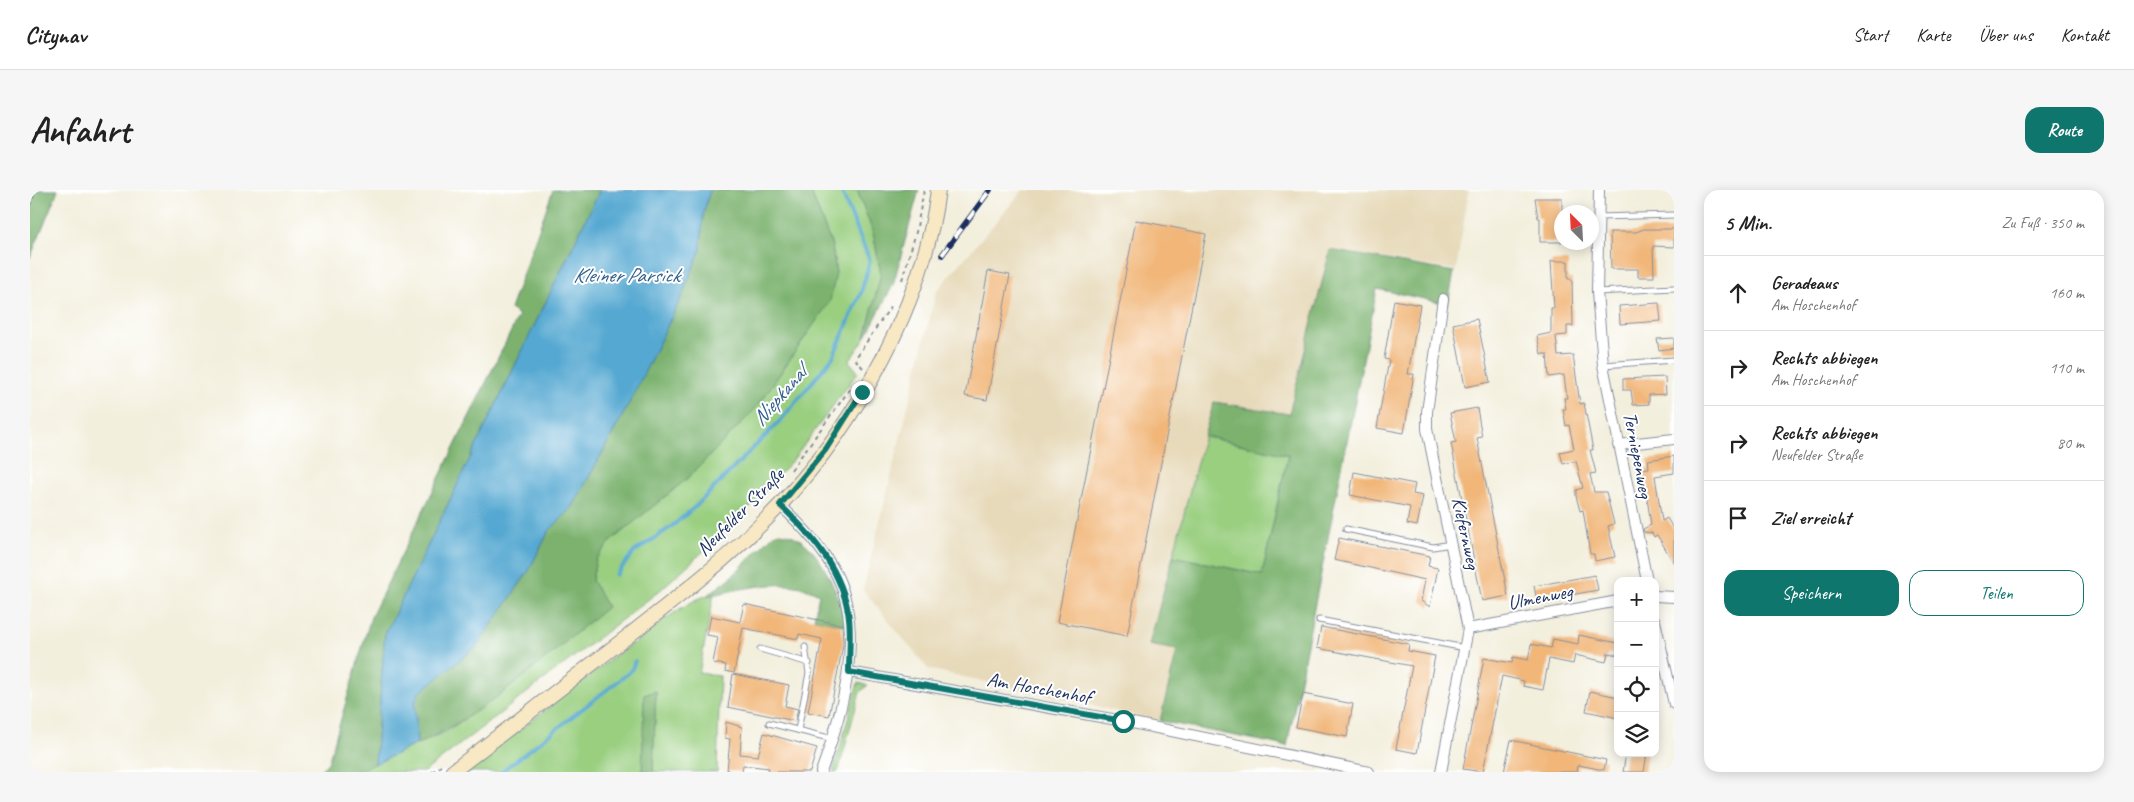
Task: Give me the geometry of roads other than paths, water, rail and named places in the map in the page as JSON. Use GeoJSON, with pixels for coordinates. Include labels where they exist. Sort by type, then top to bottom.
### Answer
{"type":"FeatureCollection","features":[{"type":"Feature","properties":{"kind":"main road","name":"Neufelder Straße"},"geometry":{"type":"LineString","coordinates":[[452,772],[707,574],[780,505],[826,449],[891,343],[917,277],[931,232],[938,190]]}},
{"type":"Feature","properties":{"kind":"street","name":"Terniepenweg"},"geometry":{"type":"LineString","coordinates":[[1598,205],[1599,190]]}},
{"type":"Feature","properties":{"kind":"street","name":"Terniepenweg"},"geometry":{"type":"LineString","coordinates":[[1597,250],[1597,292],[1603,365],[1645,577]]}},
{"type":"Feature","properties":{"kind":"street","name":"Kiefernweg"},"geometry":{"type":"LineString","coordinates":[[1441,772],[1468,629],[1427,429],[1427,412],[1443,299]]}},
{"type":"Feature","properties":{"kind":"street"},"geometry":{"type":"LineString","coordinates":[[1618,444],[1674,439]]}},
{"type":"Feature","properties":{"kind":"street"},"geometry":{"type":"LineString","coordinates":[[780,505],[808,531],[838,577],[849,618],[849,672],[834,738],[821,772]]}},
{"type":"Feature","properties":{"kind":"street"},"geometry":{"type":"LineString","coordinates":[[1659,596],[1674,597]]}},
{"type":"Feature","properties":{"kind":"street","name":"Ulmenweg"},"geometry":{"type":"LineString","coordinates":[[1468,629],[1614,602]]}},
{"type":"Feature","properties":{"kind":"street"},"geometry":{"type":"LineString","coordinates":[[1655,622],[1674,704]]}},
{"type":"Feature","properties":{"kind":"street","name":"Am Hoschenhof"},"geometry":{"type":"LineString","coordinates":[[849,672],[1123,721],[1368,772]]}},
{"type":"Feature","properties":{"kind":"lane"},"geometry":{"type":"LineString","coordinates":[[1599,217],[1674,215]]}},
{"type":"Feature","properties":{"kind":"lane"},"geometry":{"type":"LineString","coordinates":[[1597,292],[1674,288]]}},
{"type":"Feature","properties":{"kind":"lane"},"geometry":{"type":"LineString","coordinates":[[1603,365],[1674,360]]}},
{"type":"Feature","properties":{"kind":"lane"},"geometry":{"type":"LineString","coordinates":[[1346,529],[1433,547],[1451,544]]}},
{"type":"Feature","properties":{"kind":"lane"},"geometry":{"type":"LineString","coordinates":[[1319,620],[1465,648]]}},
{"type":"Feature","properties":{"kind":"lane"},"geometry":{"type":"LineString","coordinates":[[798,730],[809,673],[809,662],[805,647]]}},
{"type":"Feature","properties":{"kind":"lane"},"geometry":{"type":"LineString","coordinates":[[760,649],[809,662]]}},
{"type":"Feature","properties":{"kind":"lane"},"geometry":{"type":"LineString","coordinates":[[769,723],[834,738]]}},
{"type":"Feature","properties":{"kind":"water","name":"Kleiner Parsick"},"geometry":{"type":"Polygon","coordinates":[[[600,190],[710,190],[703,215],[701,249],[680,300],[632,398],[572,508],[549,531],[528,572],[477,646],[419,693],[415,703],[417,744],[375,764],[385,634],[600,190]]]}},
{"type":"Feature","properties":{"kind":"waterway","name":"Niepkanal"},"geometry":{"type":"LineString","coordinates":[[616,575],[634,552],[671,527],[697,505],[780,421],[833,357],[861,293],[870,261],[841,190]]}},
{"type":"Feature","properties":{"kind":"waterway","name":"Niepkanal"},"geometry":{"type":"LineString","coordinates":[[501,772],[631,671],[635,661]]}},
{"type":"Feature","properties":{"kind":"railway"},"geometry":{"type":"LineString","coordinates":[[942,255],[990,190]]}}]}
